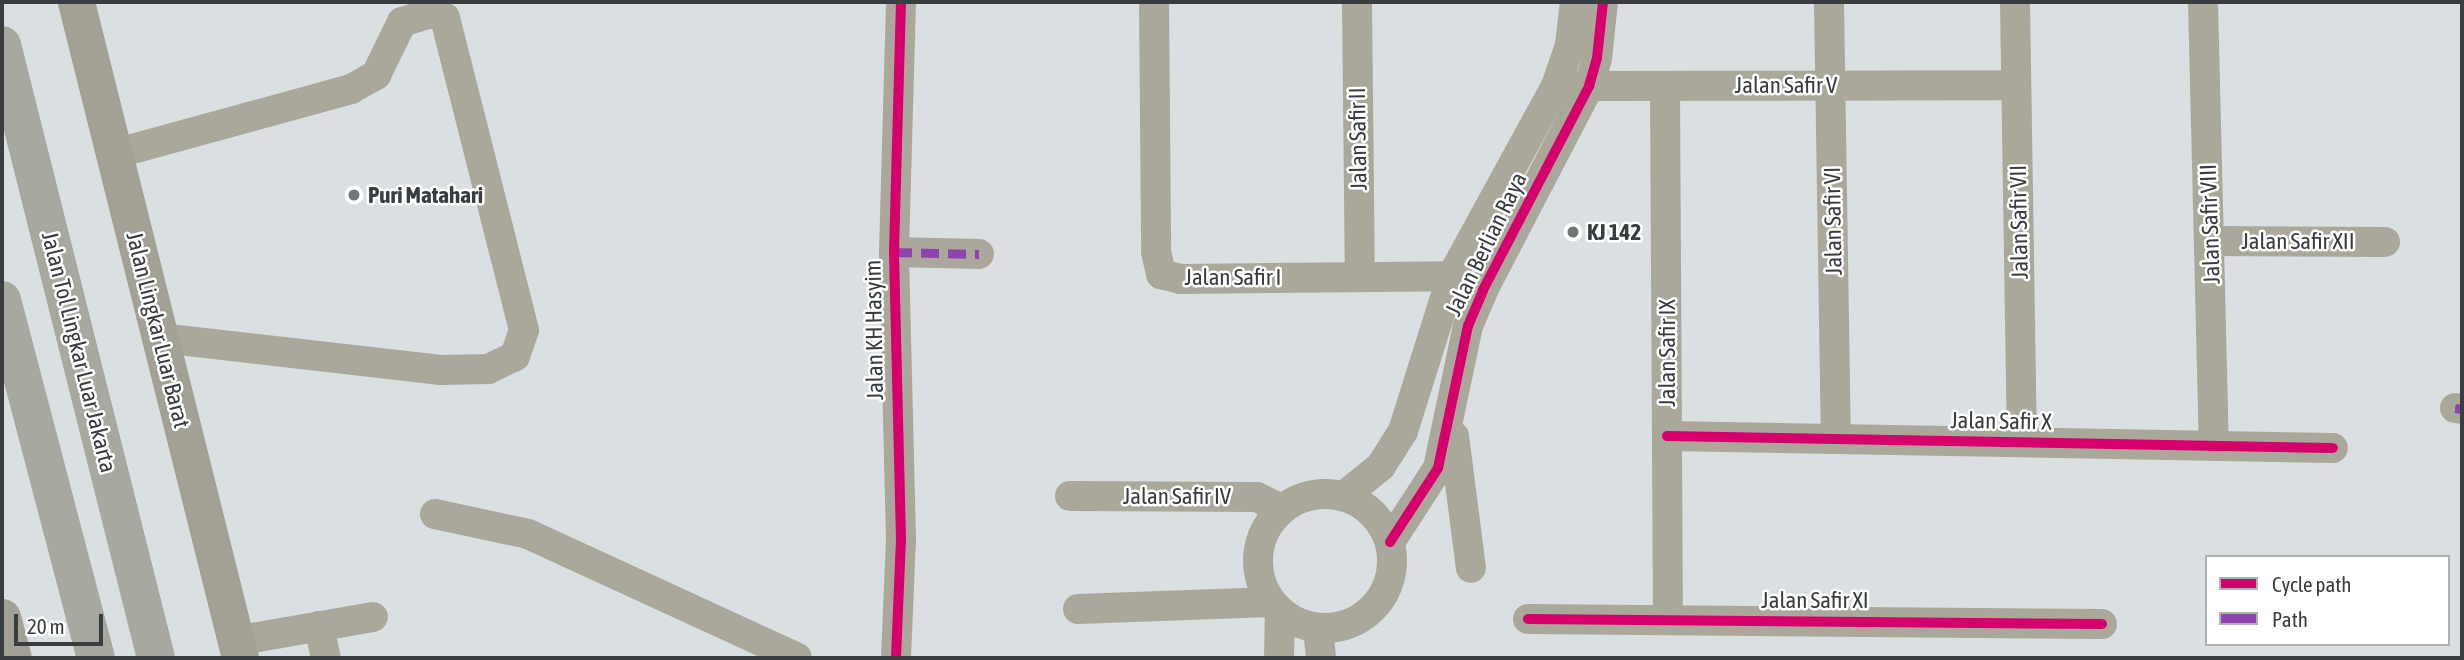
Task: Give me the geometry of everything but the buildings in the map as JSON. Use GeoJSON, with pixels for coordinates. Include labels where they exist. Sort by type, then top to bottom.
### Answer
{"type":"FeatureCollection","features":[{"type":"Feature","properties":{"kind":"highway","name":"Jalan Tol Lingkar Luar Jakarta"},"geometry":{"type":"LineString","coordinates":[[2,45],[156,658]]}},
{"type":"Feature","properties":{"kind":"highway"},"geometry":{"type":"LineString","coordinates":[[2,300],[96,658]]}},
{"type":"Feature","properties":{"kind":"main road","name":"Jalan Lingkar Luar Barat"},"geometry":{"type":"LineString","coordinates":[[76,2],[160,338],[233,647]]}},
{"type":"Feature","properties":{"kind":"main road"},"geometry":{"type":"LineString","coordinates":[[2,617],[13,658]]}},
{"type":"Feature","properties":{"kind":"street","name":"Jalan KH Hasyim"},"geometry":{"type":"LineString","coordinates":[[896,658],[901,540],[894,252],[901,2]]}},
{"type":"Feature","properties":{"kind":"street","name":"Jalan Safir I"},"geometry":{"type":"LineString","coordinates":[[1154,2],[1156,252],[1161,274],[1181,279],[1452,276]]}},
{"type":"Feature","properties":{"kind":"street","name":"Jalan Safir II"},"geometry":{"type":"LineString","coordinates":[[1357,2],[1360,277]]}},
{"type":"Feature","properties":{"kind":"street","name":"Jalan Berlian Raya"},"geometry":{"type":"LineString","coordinates":[[1344,496],[1381,466],[1403,431],[1452,276],[1556,86],[1570,45],[1574,2]]}},
{"type":"Feature","properties":{"kind":"street","name":"Jalan Berlian Raya"},"geometry":{"type":"LineString","coordinates":[[1390,542],[1438,468],[1468,326],[1589,86],[1597,58],[1603,2]]}},
{"type":"Feature","properties":{"kind":"street","name":"Jalan Safir VI"},"geometry":{"type":"LineString","coordinates":[[1829,2],[1836,439]]}},
{"type":"Feature","properties":{"kind":"street","name":"Jalan Safir VII"},"geometry":{"type":"LineString","coordinates":[[2015,2],[2022,442]]}},
{"type":"Feature","properties":{"kind":"street","name":"Jalan Safir VIII"},"geometry":{"type":"LineString","coordinates":[[2203,2],[2214,446]]}},
{"type":"Feature","properties":{"kind":"street"},"geometry":{"type":"LineString","coordinates":[[114,154],[351,89],[376,75],[402,22],[432,13],[445,18],[524,330],[514,356],[488,369],[441,370],[160,338]]}},
{"type":"Feature","properties":{"kind":"street","name":"Jalan Safir V"},"geometry":{"type":"LineString","coordinates":[[1556,86],[2017,85]]}},
{"type":"Feature","properties":{"kind":"street","name":"Jalan Safir IX"},"geometry":{"type":"LineString","coordinates":[[1665,86],[1668,620]]}},
{"type":"Feature","properties":{"kind":"street","name":"Jalan Safir XII"},"geometry":{"type":"LineString","coordinates":[[2211,241],[2385,242]]}},
{"type":"Feature","properties":{"kind":"street"},"geometry":{"type":"LineString","coordinates":[[894,252],[979,254]]}},
{"type":"Feature","properties":{"kind":"street"},"geometry":{"type":"LineString","coordinates":[[1451,406],[1471,568]]}},
{"type":"Feature","properties":{"kind":"street","name":"Jalan Safir X"},"geometry":{"type":"LineString","coordinates":[[1667,436],[2333,448]]}},
{"type":"Feature","properties":{"kind":"street"},"geometry":{"type":"LineString","coordinates":[[1079,610],[1275,607],[1318,629],[1345,626],[1377,604],[1393,568],[1390,542],[1380,522],[1364,506],[1344,496],[1322,494],[1282,509],[1262,536],[1258,571],[1275,607],[1279,658]]}},
{"type":"Feature","properties":{"kind":"street","name":"Jalan Safir IV"},"geometry":{"type":"LineString","coordinates":[[1070,496],[1257,497],[1282,509]]}},
{"type":"Feature","properties":{"kind":"street"},"geometry":{"type":"LineString","coordinates":[[435,514],[528,534],[797,658]]}},
{"type":"Feature","properties":{"kind":"street"},"geometry":{"type":"LineString","coordinates":[[233,647],[319,626],[373,617]]}},
{"type":"Feature","properties":{"kind":"street","name":"Jalan Safir XI"},"geometry":{"type":"LineString","coordinates":[[1528,619],[2102,624]]}},
{"type":"Feature","properties":{"kind":"street"},"geometry":{"type":"LineString","coordinates":[[319,626],[326,658]]}},
{"type":"Feature","properties":{"kind":"street"},"geometry":{"type":"LineString","coordinates":[[1318,629],[1321,658]]}},
{"type":"Feature","properties":{"kind":"marked path"},"geometry":{"type":"LineString","coordinates":[[894,252],[979,254]]}},
{"type":"Feature","properties":{"kind":"marked path"},"geometry":{"type":"LineString","coordinates":[[2455,408],[2462,409]]}},
{"type":"Feature","properties":{"kind":"cycle path"},"geometry":{"type":"LineString","coordinates":[[896,658],[901,540],[894,252],[901,2]]}},
{"type":"Feature","properties":{"kind":"cycle path"},"geometry":{"type":"LineString","coordinates":[[1390,542],[1438,468],[1468,326],[1483,290],[1589,86],[1597,58],[1603,2]]}},
{"type":"Feature","properties":{"kind":"cycle path"},"geometry":{"type":"LineString","coordinates":[[1667,436],[2333,448]]}},
{"type":"Feature","properties":{"kind":"cycle path"},"geometry":{"type":"LineString","coordinates":[[1528,619],[2102,624]]}},
{"type":"Feature","properties":{"kind":"place","name":"Puri Matahari"},"geometry":{"type":"Point","coordinates":[354,195]}},
{"type":"Feature","properties":{"kind":"place","name":"KJ 142"},"geometry":{"type":"Point","coordinates":[1573,232]}}]}
